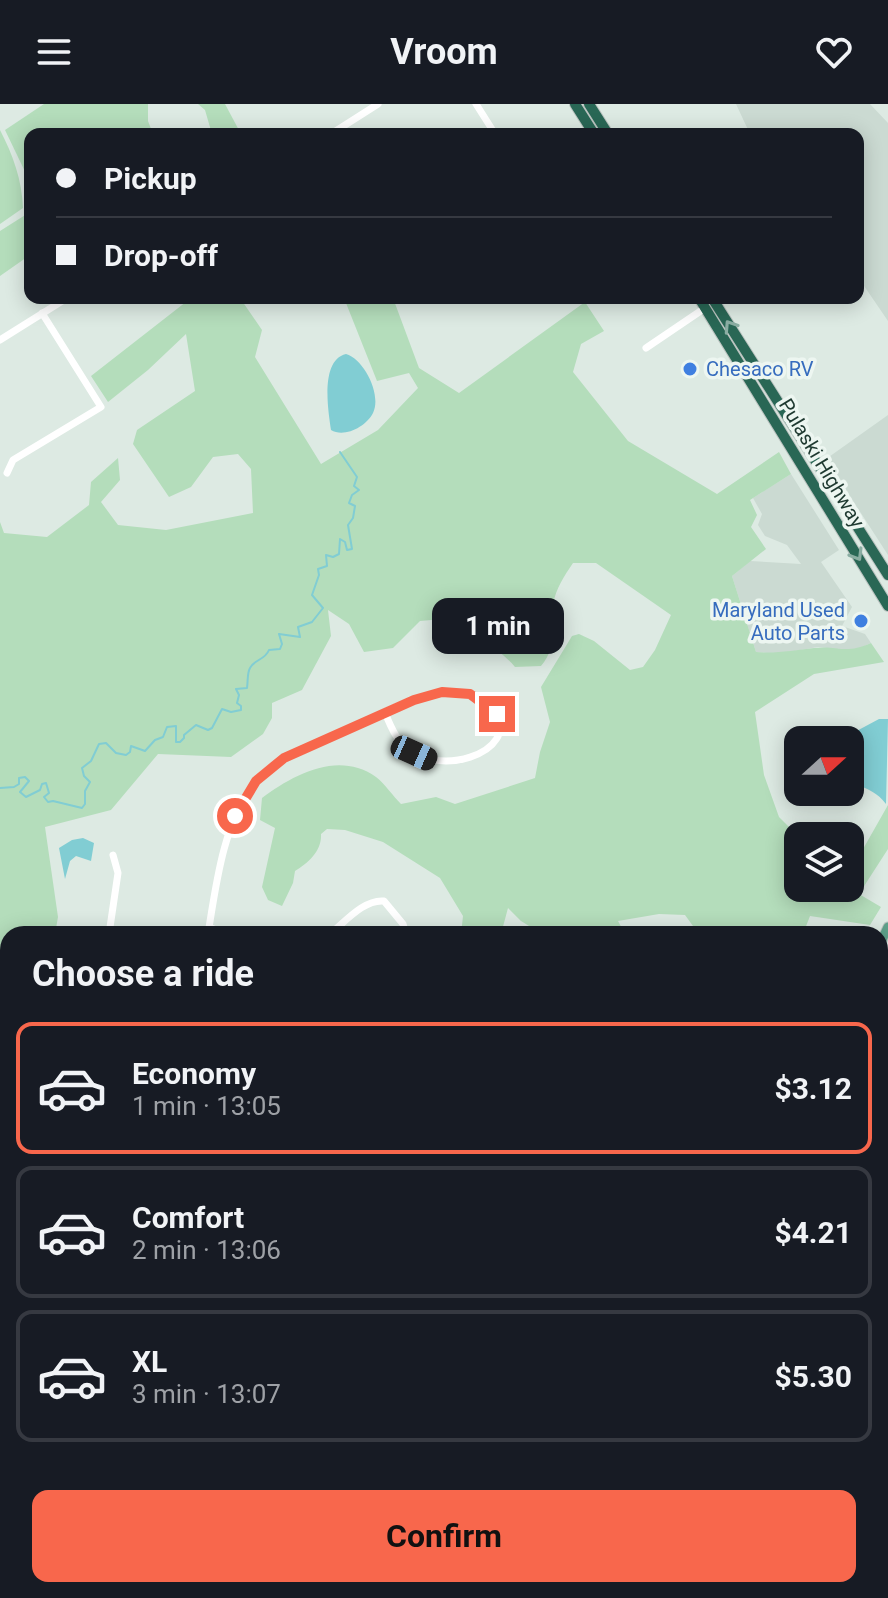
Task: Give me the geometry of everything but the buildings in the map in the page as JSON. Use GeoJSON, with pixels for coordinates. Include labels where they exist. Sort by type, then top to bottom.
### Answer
{"type":"FeatureCollection","features":[{"type":"Feature","properties":{"kind":"highway"},"geometry":{"type":"LineString","coordinates":[[575,104],[590,128]]}},
{"type":"Feature","properties":{"kind":"highway"},"geometry":{"type":"LineString","coordinates":[[589,104],[604,128]]}},
{"type":"Feature","properties":{"kind":"highway","name":"Pulaski Highway"},"geometry":{"type":"LineString","coordinates":[[703,304],[888,606]]}},
{"type":"Feature","properties":{"kind":"highway","name":"Pulaski Highway"},"geometry":{"type":"LineString","coordinates":[[716,304],[888,575]]}},
{"type":"Feature","properties":{"kind":"street"},"geometry":{"type":"LineString","coordinates":[[355,104],[362,114]]}},
{"type":"Feature","properties":{"kind":"street"},"geometry":{"type":"LineString","coordinates":[[340,128],[378,104]]}},
{"type":"Feature","properties":{"kind":"street"},"geometry":{"type":"LineString","coordinates":[[476,104],[491,128]]}},
{"type":"Feature","properties":{"kind":"street"},"geometry":{"type":"LineString","coordinates":[[0,340],[57,304]]}},
{"type":"Feature","properties":{"kind":"street"},"geometry":{"type":"LineString","coordinates":[[646,348],[705,308]]}},
{"type":"Feature","properties":{"kind":"street"},"geometry":{"type":"LineString","coordinates":[[7,473],[13,460],[101,407],[42,313]]}},
{"type":"Feature","properties":{"kind":"street"},"geometry":{"type":"LineString","coordinates":[[210,926],[235,816],[256,781],[284,758],[414,700],[442,692],[470,694],[497,714],[500,732],[487,749],[456,761],[436,763],[399,742],[385,713]]}},
{"type":"Feature","properties":{"kind":"street"},"geometry":{"type":"LineString","coordinates":[[110,926],[118,873],[113,855]]}},
{"type":"Feature","properties":{"kind":"street"},"geometry":{"type":"LineString","coordinates":[[340,926],[375,900],[384,901],[404,926]]}},
{"type":"Feature","properties":{"kind":"shaded area"},"geometry":{"type":"Polygon","coordinates":[[[736,104],[870,104],[888,123],[888,321],[864,286],[864,128],[747,128],[736,104]]]}},
{"type":"Feature","properties":{"kind":"shaded area"},"geometry":{"type":"Polygon","coordinates":[[[888,415],[888,555],[826,459],[888,415]]]}},
{"type":"Feature","properties":{"kind":"shaded area"},"geometry":{"type":"Polygon","coordinates":[[[791,474],[839,550],[821,562],[852,607],[842,626],[865,634],[871,643],[855,651],[818,647],[777,654],[756,652],[732,576],[750,561],[801,564],[787,545],[765,536],[758,525],[762,514],[753,498],[791,474]]]}},
{"type":"Feature","properties":{"kind":"green space"},"geometry":{"type":"Polygon","coordinates":[[[44,104],[148,104],[151,128],[24,128],[24,170],[5,130],[44,104]]]}},
{"type":"Feature","properties":{"kind":"green space"},"geometry":{"type":"Polygon","coordinates":[[[198,104],[225,104],[238,128],[210,128],[205,110],[198,104]]]}},
{"type":"Feature","properties":{"kind":"green space"},"geometry":{"type":"Polygon","coordinates":[[[0,130],[16,168],[23,208],[0,224],[0,130]]]}},
{"type":"Feature","properties":{"kind":"green space"},"geometry":{"type":"Polygon","coordinates":[[[24,216],[24,259],[0,276],[0,231],[24,216]]]}},
{"type":"Feature","properties":{"kind":"green space"},"geometry":{"type":"Polygon","coordinates":[[[183,304],[244,304],[262,330],[255,357],[321,464],[378,430],[418,388],[409,373],[377,381],[346,304],[395,304],[419,368],[459,393],[586,304],[604,331],[581,344],[573,372],[628,441],[717,494],[779,452],[791,474],[750,500],[757,515],[751,527],[766,549],[732,576],[756,652],[823,647],[848,649],[871,643],[884,662],[814,674],[755,712],[764,775],[779,817],[784,822],[784,902],[864,902],[864,897],[881,907],[870,925],[810,916],[806,926],[693,926],[685,915],[659,914],[618,921],[621,926],[529,926],[508,908],[503,926],[462,926],[463,916],[440,878],[383,842],[345,830],[327,829],[321,834],[313,856],[295,871],[282,906],[268,900],[262,887],[275,828],[260,820],[262,798],[288,781],[316,769],[347,766],[376,777],[401,804],[436,797],[455,804],[535,778],[550,722],[541,687],[572,636],[579,634],[594,641],[630,670],[643,667],[655,650],[671,615],[596,563],[573,563],[554,598],[551,644],[541,666],[515,667],[454,618],[420,621],[393,648],[364,652],[349,624],[328,610],[331,636],[302,690],[272,703],[272,718],[263,734],[231,757],[158,754],[111,810],[45,827],[58,917],[56,926],[0,926],[0,522],[4,533],[47,537],[89,505],[91,482],[118,458],[120,480],[101,502],[118,525],[166,530],[253,513],[251,469],[238,454],[213,457],[191,487],[169,497],[133,444],[137,430],[195,391],[186,334],[108,402],[91,376],[183,304]]]}},
{"type":"Feature","properties":{"kind":"green space"},"geometry":{"type":"Polygon","coordinates":[[[888,805],[888,849],[864,886],[864,847],[888,805]]]}},
{"type":"Feature","properties":{"kind":"water"},"geometry":{"type":"Polygon","coordinates":[[[346,354],[365,370],[373,388],[375,406],[365,423],[342,433],[331,430],[328,387],[332,366],[346,354]]]}},
{"type":"Feature","properties":{"kind":"water"},"geometry":{"type":"Polygon","coordinates":[[[879,719],[888,719],[886,804],[864,788],[864,727],[879,719]]]}},
{"type":"Feature","properties":{"kind":"water"},"geometry":{"type":"Polygon","coordinates":[[[83,838],[94,843],[91,861],[76,856],[70,861],[65,879],[59,848],[83,838]]]}},
{"type":"Feature","properties":{"kind":"waterway"},"geometry":{"type":"LineString","coordinates":[[0,788],[14,787],[19,784],[19,778],[25,777],[29,781],[20,792],[26,797],[46,783],[49,793],[44,797],[48,802],[82,808],[90,782],[82,768],[91,761],[99,744],[106,743],[116,753],[126,755],[131,746],[145,751],[155,740],[163,737],[167,727],[176,726],[176,742],[180,742],[196,725],[208,730],[212,728],[222,709],[231,712],[241,710],[236,689],[247,688],[248,672],[252,665],[269,650],[280,649],[279,634],[300,637],[298,627],[312,622],[323,608],[312,595],[318,569],[327,566],[326,555],[333,557],[339,554],[340,539],[345,542],[347,550],[352,549],[348,525],[355,506],[349,503],[352,495],[359,490],[354,486],[357,477],[340,452]]}},
{"type":"Feature","properties":{"kind":"place","name":"Chesaco RV"},"geometry":{"type":"Point","coordinates":[690,369]}},
{"type":"Feature","properties":{"kind":"place","name":"Maryland Used Auto Parts"},"geometry":{"type":"Point","coordinates":[861,621]}},
{"type":"Feature","properties":{"kind":"route"},"geometry":{"type":"LineString","coordinates":[[235,816],[256,781],[284,758],[414,700],[442,692],[470,694],[497,714]]}}]}
